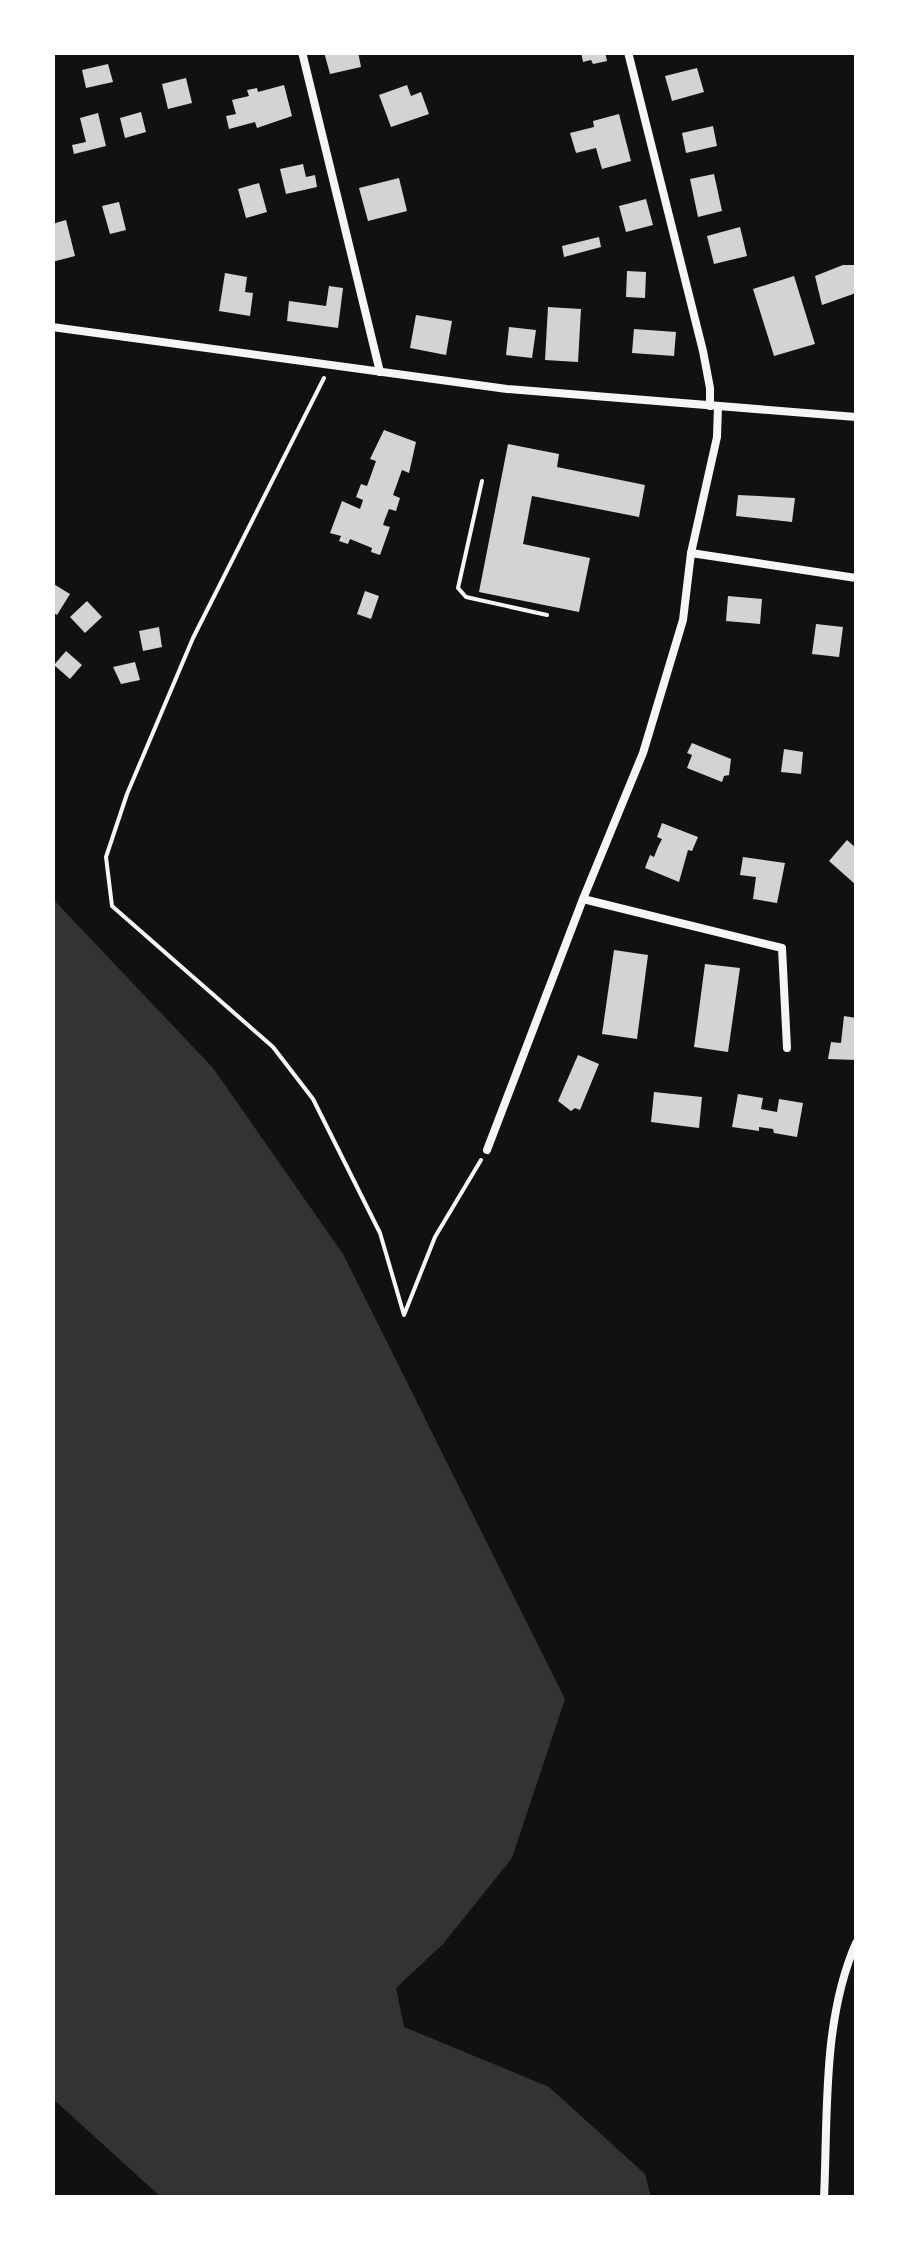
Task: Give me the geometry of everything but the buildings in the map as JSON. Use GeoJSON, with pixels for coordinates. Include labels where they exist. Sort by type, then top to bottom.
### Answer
{"type":"FeatureCollection","features":[{"type":"Feature","properties":{"kind":"street"},"geometry":{"type":"LineString","coordinates":[[302,52],[380,372]]}},
{"type":"Feature","properties":{"kind":"street"},"geometry":{"type":"LineString","coordinates":[[487,1150],[643,753],[683,620],[692,554],[717,437],[703,352],[628,52]]}},
{"type":"Feature","properties":{"kind":"street"},"geometry":{"type":"LineString","coordinates":[[52,328],[507,389],[856,416]]}},
{"type":"Feature","properties":{"kind":"street"},"geometry":{"type":"LineString","coordinates":[[692,554],[856,578]]}},
{"type":"Feature","properties":{"kind":"street"},"geometry":{"type":"LineString","coordinates":[[583,898],[782,948],[787,1048]]}},
{"type":"Feature","properties":{"kind":"street"},"geometry":{"type":"LineString","coordinates":[[824,2198],[832,2034],[845,1970],[856,1943]]}},
{"type":"Feature","properties":{"kind":"path"},"geometry":{"type":"LineString","coordinates":[[331,365],[192,638],[116,824],[106,857],[107,884],[112,906],[274,1047],[313,1099],[380,1233],[404,1315],[435,1236],[487,1150]]}},
{"type":"Feature","properties":{"kind":"path"},"geometry":{"type":"LineString","coordinates":[[482,481],[458,588],[466,597],[547,614]]}},
{"type":"Feature","properties":{"kind":"shaded area"},"geometry":{"type":"Polygon","coordinates":[[[53,899],[213,1068],[343,1254],[565,1699],[512,1858],[443,1944],[396,1988],[404,2027],[549,2087],[645,2174],[651,2197],[161,2197],[53,2099],[53,899]]]}}]}
